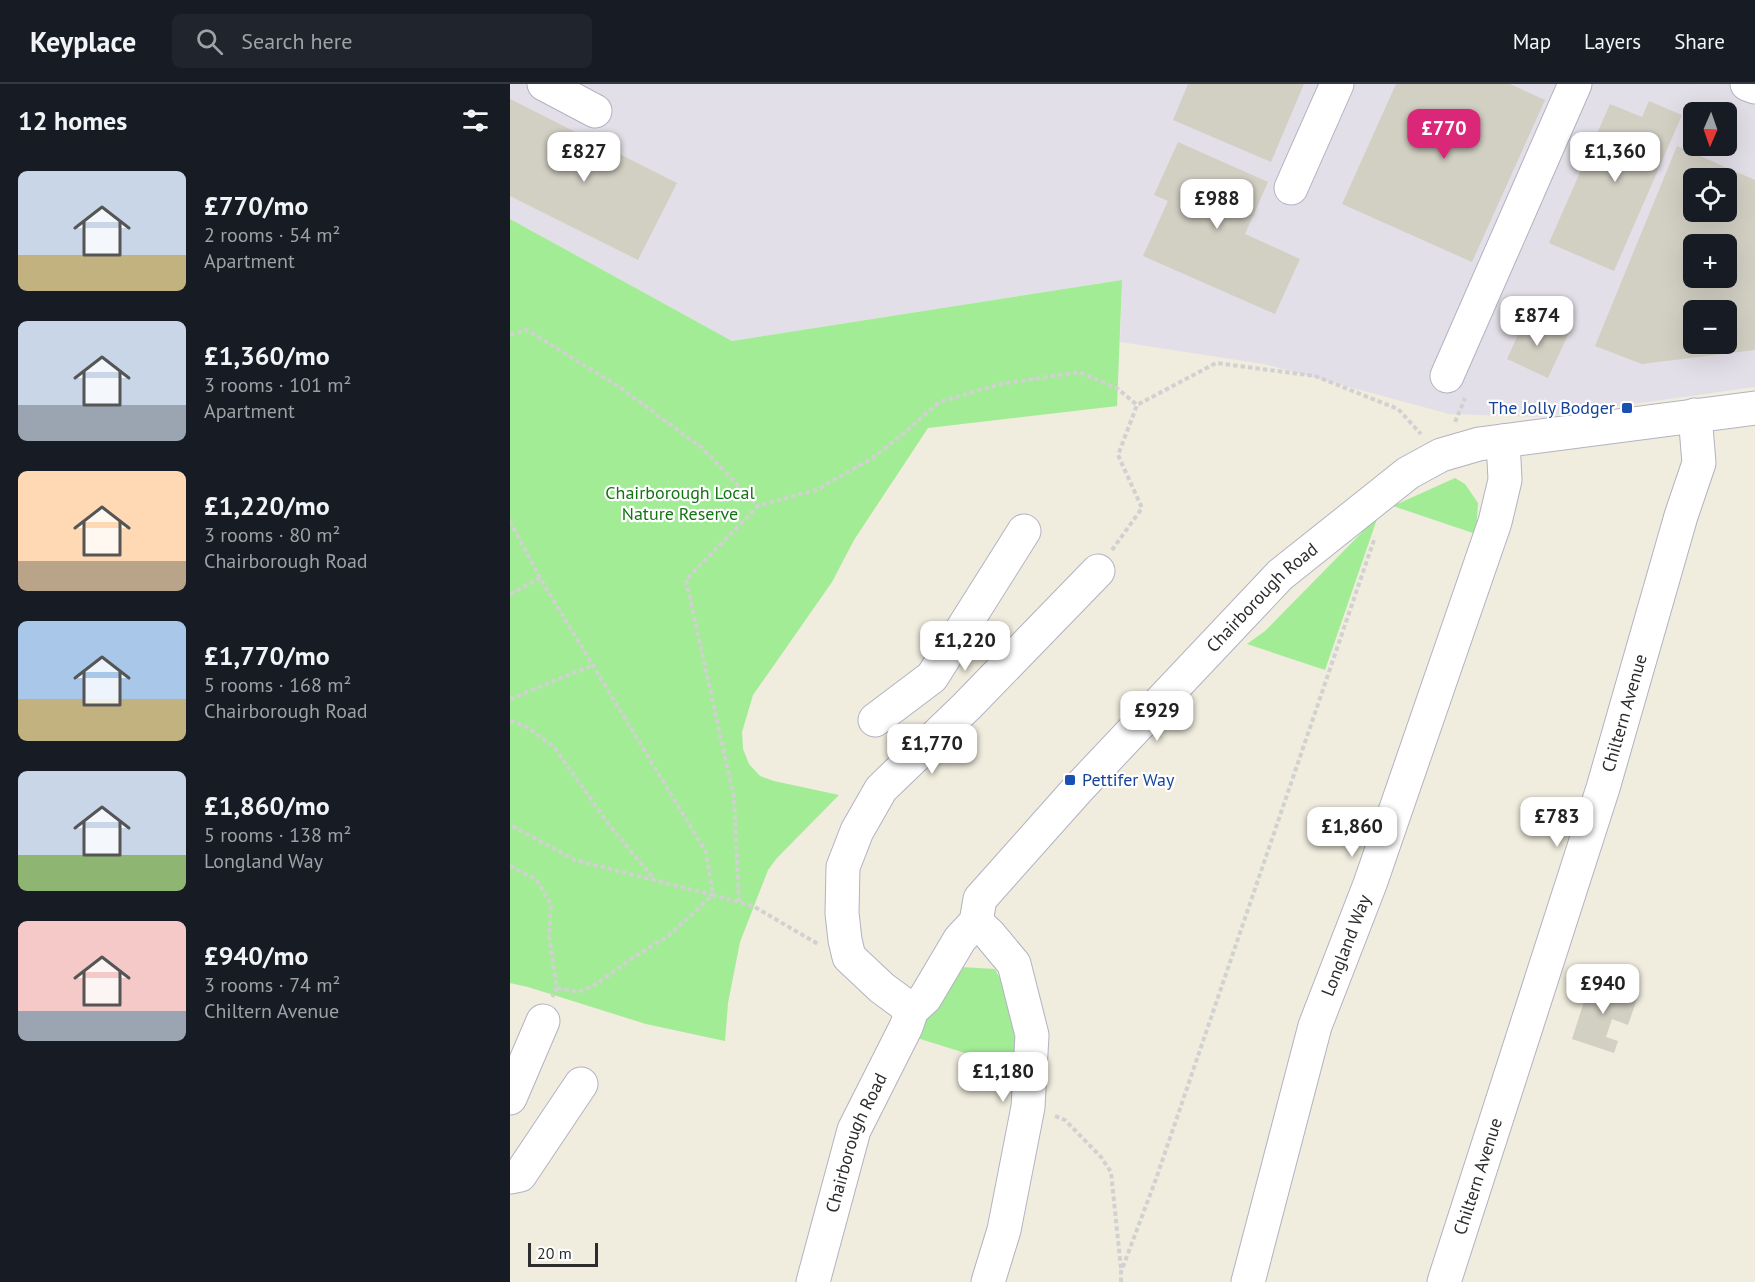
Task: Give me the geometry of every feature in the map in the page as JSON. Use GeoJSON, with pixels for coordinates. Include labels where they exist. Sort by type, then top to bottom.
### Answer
{"type":"FeatureCollection","features":[{"type":"Feature","properties":{"kind":"street"},"geometry":{"type":"LineString","coordinates":[[544,84],[595,111]]}},
{"type":"Feature","properties":{"kind":"street"},"geometry":{"type":"LineString","coordinates":[[1291,188],[1337,84]]}},
{"type":"Feature","properties":{"kind":"street"},"geometry":{"type":"LineString","coordinates":[[1447,376],[1575,84]]}},
{"type":"Feature","properties":{"kind":"street"},"geometry":{"type":"LineString","coordinates":[[1747,84],[1755,87]]}},
{"type":"Feature","properties":{"kind":"street","name":"Chairborough Road"},"geometry":{"type":"LineString","coordinates":[[813,1282],[854,1130],[906,1027],[912,1010],[925,998],[960,939],[976,922],[980,898],[1077,790],[1280,575],[1408,473],[1442,455],[1479,444],[1755,408]]}},
{"type":"Feature","properties":{"kind":"street","name":"Chiltern Avenue"},"geometry":{"type":"LineString","coordinates":[[1444,1282],[1603,788],[1699,463],[1695,415]]}},
{"type":"Feature","properties":{"kind":"street","name":"Longland Way"},"geometry":{"type":"LineString","coordinates":[[1248,1282],[1315,1026],[1370,884],[1495,522],[1505,480],[1503,441]]}},
{"type":"Feature","properties":{"kind":"street"},"geometry":{"type":"LineString","coordinates":[[875,720],[932,677],[1024,531]]}},
{"type":"Feature","properties":{"kind":"street"},"geometry":{"type":"LineString","coordinates":[[912,1010],[882,988],[849,957],[842,913],[843,867],[857,831],[880,789],[967,706],[1098,571]]}},
{"type":"Feature","properties":{"kind":"street"},"geometry":{"type":"LineString","coordinates":[[932,677],[967,706]]}},
{"type":"Feature","properties":{"kind":"street"},"geometry":{"type":"LineString","coordinates":[[976,922],[1014,964],[1032,1035],[1028,1107],[1004,1230],[988,1282]]}},
{"type":"Feature","properties":{"kind":"street"},"geometry":{"type":"LineString","coordinates":[[510,1098],[543,1021]]}},
{"type":"Feature","properties":{"kind":"street"},"geometry":{"type":"LineString","coordinates":[[510,1177],[520,1175],[581,1084]]}},
{"type":"Feature","properties":{"kind":"path"},"geometry":{"type":"LineString","coordinates":[[510,334],[527,330],[621,388],[702,448],[758,506]]}},
{"type":"Feature","properties":{"kind":"path"},"geometry":{"type":"LineString","coordinates":[[1098,571],[1142,508],[1118,455],[1137,405],[1216,363],[1315,376],[1398,410],[1442,455]]}},
{"type":"Feature","properties":{"kind":"path"},"geometry":{"type":"LineString","coordinates":[[739,902],[734,798],[686,580],[758,506],[816,490],[871,459],[939,402],[1001,384],[1079,372],[1118,390],[1137,405]]}},
{"type":"Feature","properties":{"kind":"path"},"geometry":{"type":"LineString","coordinates":[[1121,1272],[1156,1179],[1375,536],[1378,525],[1372,501]]}},
{"type":"Feature","properties":{"kind":"path"},"geometry":{"type":"LineString","coordinates":[[510,521],[540,578],[706,852],[713,896]]}},
{"type":"Feature","properties":{"kind":"path"},"geometry":{"type":"LineString","coordinates":[[510,594],[540,578]]}},
{"type":"Feature","properties":{"kind":"path"},"geometry":{"type":"LineString","coordinates":[[510,699],[593,665]]}},
{"type":"Feature","properties":{"kind":"path"},"geometry":{"type":"LineString","coordinates":[[510,722],[527,727],[554,747],[610,826],[657,882]]}},
{"type":"Feature","properties":{"kind":"path"},"geometry":{"type":"LineString","coordinates":[[510,826],[575,860],[753,906],[829,950],[849,957]]}},
{"type":"Feature","properties":{"kind":"path"},"geometry":{"type":"LineString","coordinates":[[510,866],[536,879],[552,904],[549,936],[557,988],[543,1021]]}},
{"type":"Feature","properties":{"kind":"path"},"geometry":{"type":"LineString","coordinates":[[557,988],[579,992],[596,984],[668,936],[713,896]]}},
{"type":"Feature","properties":{"kind":"path"},"geometry":{"type":"LineString","coordinates":[[1028,1107],[1065,1120],[1101,1157],[1111,1172],[1121,1282]]}},
{"type":"Feature","properties":{"kind":"shaded area"},"geometry":{"type":"Polygon","coordinates":[[[510,84],[1755,84],[1755,387],[1540,417],[1449,414],[1264,364],[1120,342],[1122,280],[732,341],[510,219],[510,84]]]}},
{"type":"Feature","properties":{"kind":"green space","name":"Chairborough Local Nature Reserve"},"geometry":{"type":"Polygon","coordinates":[[[510,219],[732,341],[1122,280],[1117,406],[928,428],[854,540],[832,582],[753,695],[742,732],[743,749],[749,764],[760,776],[774,781],[839,795],[768,870],[740,942],[728,1003],[725,1041],[646,1024],[510,983],[510,219]]]}},
{"type":"Feature","properties":{"kind":"green space"},"geometry":{"type":"Polygon","coordinates":[[[1455,478],[1465,484],[1478,503],[1476,534],[1393,506],[1455,478]]]}},
{"type":"Feature","properties":{"kind":"green space"},"geometry":{"type":"Polygon","coordinates":[[[1378,516],[1325,670],[1247,644],[1265,631],[1378,516]]]}},
{"type":"Feature","properties":{"kind":"green space"},"geometry":{"type":"Polygon","coordinates":[[[961,967],[995,969],[1005,988],[1013,1013],[1019,1061],[1013,1068],[914,1037],[961,967]]]}},
{"type":"Feature","properties":{"kind":"building"},"geometry":{"type":"Polygon","coordinates":[[[1188,84],[1304,84],[1271,162],[1173,120],[1188,84]]]}},
{"type":"Feature","properties":{"kind":"building"},"geometry":{"type":"Polygon","coordinates":[[[1396,84],[1510,84],[1545,100],[1472,262],[1342,204],[1396,84]]]}},
{"type":"Feature","properties":{"kind":"building"},"geometry":{"type":"Polygon","coordinates":[[[510,99],[677,183],[638,260],[510,196],[510,99]]]}},
{"type":"Feature","properties":{"kind":"building"},"geometry":{"type":"Polygon","coordinates":[[[1649,101],[1682,115],[1614,271],[1549,243],[1610,104],[1642,117],[1649,101]]]}},
{"type":"Feature","properties":{"kind":"building"},"geometry":{"type":"Polygon","coordinates":[[[1178,142],[1268,182],[1245,234],[1300,259],[1275,314],[1143,256],[1168,201],[1154,195],[1178,142]]]}},
{"type":"Feature","properties":{"kind":"building"},"geometry":{"type":"Polygon","coordinates":[[[1677,146],[1683,149],[1683,156],[1700,156],[1727,168],[1683,168],[1683,222],[1737,222],[1737,172],[1755,180],[1755,350],[1737,352],[1737,300],[1683,300],[1683,354],[1723,354],[1642,364],[1595,346],[1677,146]]]}},
{"type":"Feature","properties":{"kind":"building"},"geometry":{"type":"Polygon","coordinates":[[[1526,317],[1568,335],[1548,378],[1507,359],[1526,317]]]}},
{"type":"Feature","properties":{"kind":"building"},"geometry":{"type":"Polygon","coordinates":[[[1591,980],[1638,996],[1628,1025],[1612,1019],[1606,1037],[1618,1041],[1614,1053],[1572,1039],[1591,980]]]}},
{"type":"Feature","properties":{"kind":"place","name":"The Jolly Bodger"},"geometry":{"type":"Point","coordinates":[1627,408]}},
{"type":"Feature","properties":{"kind":"place","name":"Pettifer Way"},"geometry":{"type":"Point","coordinates":[1070,780]}}]}
